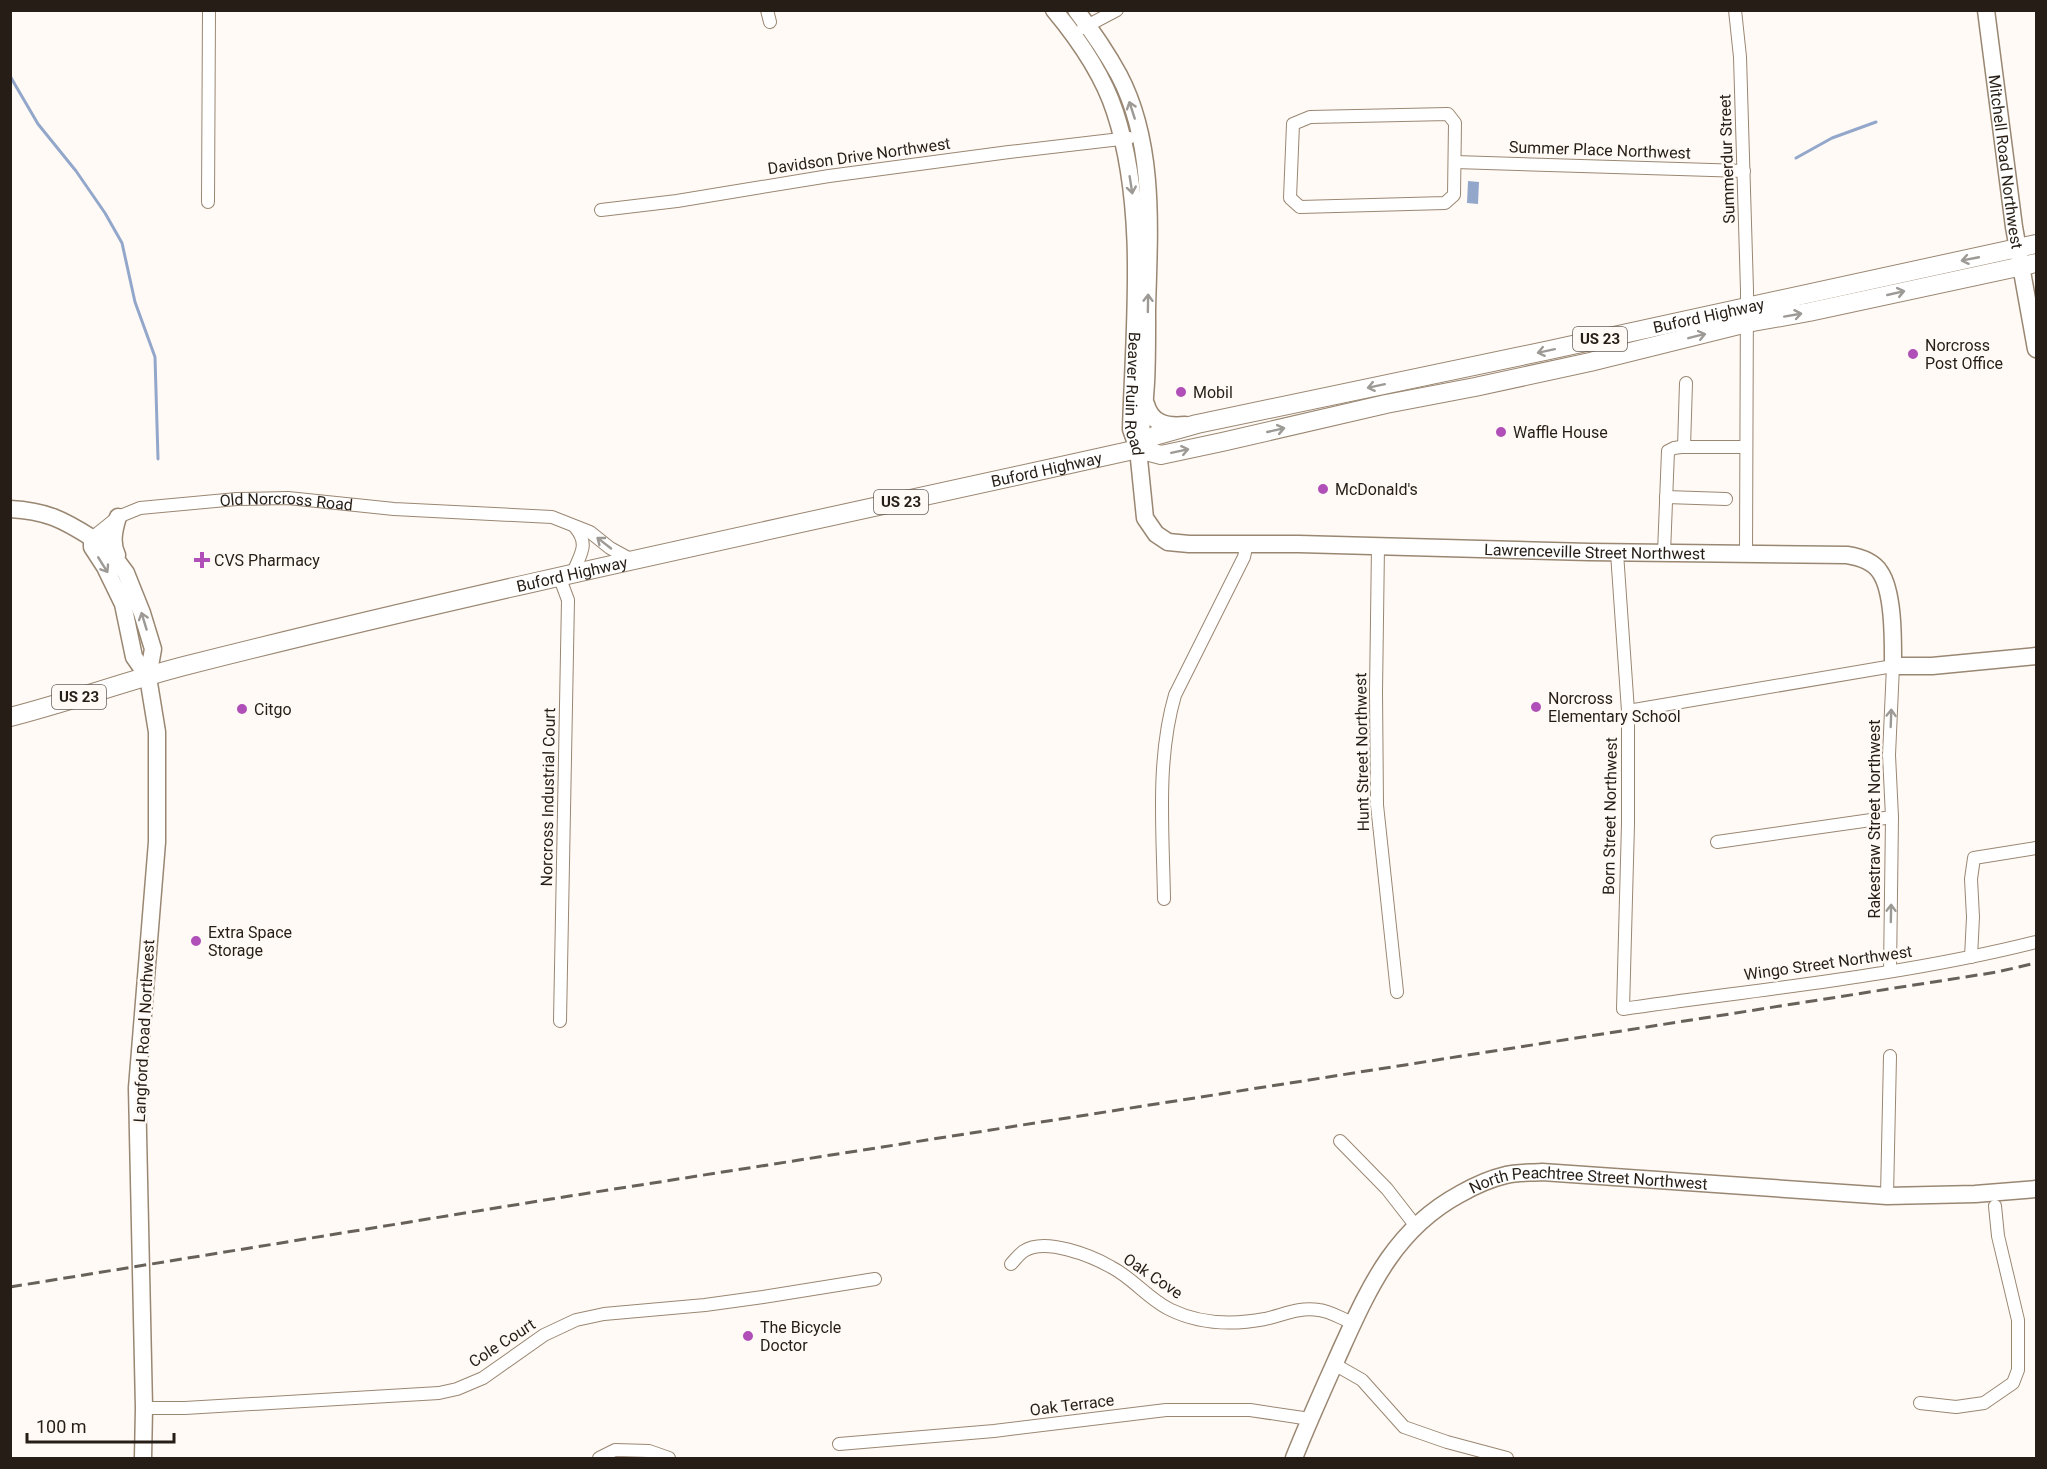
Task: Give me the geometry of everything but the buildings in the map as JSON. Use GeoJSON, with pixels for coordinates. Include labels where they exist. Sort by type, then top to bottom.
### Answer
{"type":"FeatureCollection","features":[{"type":"Feature","properties":{"kind":"main road","name":"Buford Highway"},"geometry":{"type":"LineString","coordinates":[[10,717],[181,667],[566,574],[1138,449],[1154,436],[1197,424],[1409,380],[1746,315],[2037,244]]}},
{"type":"Feature","properties":{"kind":"main road","name":"Buford Highway"},"geometry":{"type":"LineString","coordinates":[[1138,449],[1161,455],[1590,362],[1746,315],[1809,312],[2029,265]]}},
{"type":"Feature","properties":{"kind":"main road"},"geometry":{"type":"LineString","coordinates":[[1409,380],[1413,399]]}},
{"type":"Feature","properties":{"kind":"street"},"geometry":{"type":"LineString","coordinates":[[208,202],[209,10]]}},
{"type":"Feature","properties":{"kind":"street","name":"Beaver Ruin Road"},"geometry":{"type":"LineString","coordinates":[[1054,10],[1081,29],[1119,77],[1134,116],[1131,138],[1135,281],[1131,429],[1138,449]]}},
{"type":"Feature","properties":{"kind":"street","name":"Beaver Ruin Road"},"geometry":{"type":"LineString","coordinates":[[1076,10],[1081,29]]}},
{"type":"Feature","properties":{"kind":"street"},"geometry":{"type":"LineString","coordinates":[[1081,29],[1117,10]]}},
{"type":"Feature","properties":{"kind":"street","name":"Summerdur Street"},"geometry":{"type":"LineString","coordinates":[[1735,10],[1740,57],[1744,171],[1746,555]]}},
{"type":"Feature","properties":{"kind":"street","name":"Mitchell Road Northwest"},"geometry":{"type":"LineString","coordinates":[[1986,10],[2019,248],[2029,265],[2037,349]]}},
{"type":"Feature","properties":{"kind":"street"},"geometry":{"type":"LineString","coordinates":[[1448,114],[1455,123],[1455,162],[1454,195],[1444,203],[1300,207],[1290,198],[1293,124],[1310,117],[1448,114]]}},
{"type":"Feature","properties":{"kind":"street","name":"Beaver Ruin Road"},"geometry":{"type":"LineString","coordinates":[[1131,138],[1147,173],[1149,210],[1146,404],[1138,449]]}},
{"type":"Feature","properties":{"kind":"street","name":"Davidson Drive Northwest"},"geometry":{"type":"LineString","coordinates":[[601,210],[677,201],[829,176],[1131,138]]}},
{"type":"Feature","properties":{"kind":"street","name":"Summer Place Northwest"},"geometry":{"type":"LineString","coordinates":[[1455,162],[1744,171]]}},
{"type":"Feature","properties":{"kind":"street"},"geometry":{"type":"LineString","coordinates":[[1684,447],[1686,383]]}},
{"type":"Feature","properties":{"kind":"street"},"geometry":{"type":"LineString","coordinates":[[1146,404],[1148,412],[1157,421],[1170,426],[1197,424]]}},
{"type":"Feature","properties":{"kind":"street"},"geometry":{"type":"LineString","coordinates":[[1664,553],[1668,451],[1674,447],[1746,447]]}},
{"type":"Feature","properties":{"kind":"street","name":"Lawrenceville Street Northwest"},"geometry":{"type":"LineString","coordinates":[[1138,449],[1145,518],[1156,534],[1168,542],[1180,544],[1247,543],[1617,553],[1848,555],[1870,562],[1881,572],[1887,587],[1893,636],[1893,666]]}},
{"type":"Feature","properties":{"kind":"street"},"geometry":{"type":"LineString","coordinates":[[1666,496],[1726,499]]}},
{"type":"Feature","properties":{"kind":"street","name":"Old Norcross Road"},"geometry":{"type":"LineString","coordinates":[[92,538],[118,517],[140,508],[237,499],[288,498],[394,509],[552,517],[590,532],[610,548],[632,560]]}},
{"type":"Feature","properties":{"kind":"street"},"geometry":{"type":"LineString","coordinates":[[10,508],[35,510],[65,520],[92,538]]}},
{"type":"Feature","properties":{"kind":"street"},"geometry":{"type":"LineString","coordinates":[[118,517],[113,534],[114,550],[121,564]]}},
{"type":"Feature","properties":{"kind":"street"},"geometry":{"type":"LineString","coordinates":[[566,574],[585,544],[575,527]]}},
{"type":"Feature","properties":{"kind":"street","name":"Langford Road Northwest"},"geometry":{"type":"LineString","coordinates":[[143,1458],[144,1408],[137,1089],[158,827],[157,732],[148,677],[153,649],[126,573],[100,538],[92,538],[92,547],[105,567],[123,604],[134,657],[148,677]]}},
{"type":"Feature","properties":{"kind":"street"},"geometry":{"type":"LineString","coordinates":[[1164,899],[1163,776],[1169,713],[1175,695],[1244,557],[1247,543]]}},
{"type":"Feature","properties":{"kind":"street","name":"Hunt Street Northwest"},"geometry":{"type":"LineString","coordinates":[[1378,546],[1377,805],[1397,992]]}},
{"type":"Feature","properties":{"kind":"street","name":"Born Street Northwest"},"geometry":{"type":"LineString","coordinates":[[1617,553],[1628,711],[1628,836],[1623,1009]]}},
{"type":"Feature","properties":{"kind":"street","name":"Norcross Industrial Court"},"geometry":{"type":"LineString","coordinates":[[560,1021],[568,600],[566,574]]}},
{"type":"Feature","properties":{"kind":"street"},"geometry":{"type":"LineString","coordinates":[[1628,711],[1893,666],[1932,666],[2037,656]]}},
{"type":"Feature","properties":{"kind":"street","name":"Rakestraw Street Northwest"},"geometry":{"type":"LineString","coordinates":[[1890,971],[1892,817],[1889,755],[1893,666]]}},
{"type":"Feature","properties":{"kind":"street"},"geometry":{"type":"LineString","coordinates":[[1717,842],[1892,817]]}},
{"type":"Feature","properties":{"kind":"street"},"geometry":{"type":"LineString","coordinates":[[1971,957],[1973,917],[1971,879],[1974,858],[2037,848]]}},
{"type":"Feature","properties":{"kind":"street","name":"Wingo Street Northwest"},"geometry":{"type":"LineString","coordinates":[[1623,1009],[1890,971],[1971,957],[2037,942]]}},
{"type":"Feature","properties":{"kind":"street"},"geometry":{"type":"LineString","coordinates":[[1887,1196],[1890,1056]]}},
{"type":"Feature","properties":{"kind":"street"},"geometry":{"type":"LineString","coordinates":[[1340,1141],[1387,1189],[1415,1225]]}},
{"type":"Feature","properties":{"kind":"street","name":"North Peachtree Street Northwest"},"geometry":{"type":"LineString","coordinates":[[1294,1458],[1372,1282],[1398,1243],[1415,1225],[1444,1202],[1478,1184],[1507,1174],[1542,1172],[1887,1196],[1975,1194],[2037,1189]]}},
{"type":"Feature","properties":{"kind":"street"},"geometry":{"type":"LineString","coordinates":[[1920,1403],[1956,1407],[1984,1403],[2013,1383],[2018,1370],[2018,1320],[1998,1236],[1995,1206]]}},
{"type":"Feature","properties":{"kind":"street","name":"Oak Cove"},"geometry":{"type":"LineString","coordinates":[[1011,1264],[1024,1250],[1053,1246],[1112,1267],[1169,1310],[1199,1321],[1238,1322],[1266,1319],[1296,1310],[1320,1310],[1353,1323]]}},
{"type":"Feature","properties":{"kind":"street","name":"Cole Court"},"geometry":{"type":"LineString","coordinates":[[144,1408],[185,1408],[457,1389],[483,1378],[544,1335],[576,1320],[604,1314],[740,1301],[875,1280]]}},
{"type":"Feature","properties":{"kind":"street"},"geometry":{"type":"LineString","coordinates":[[1334,1364],[1362,1380],[1404,1427],[1447,1442],[1507,1458]]}},
{"type":"Feature","properties":{"kind":"street","name":"Oak Terrace"},"geometry":{"type":"LineString","coordinates":[[839,1444],[994,1431],[1166,1410],[1250,1410],[1310,1419]]}},
{"type":"Feature","properties":{"kind":"street"},"geometry":{"type":"LineString","coordinates":[[599,1458],[615,1450],[649,1451],[669,1458]]}},
{"type":"Feature","properties":{"kind":"water"},"geometry":{"type":"Polygon","coordinates":[[[1468,181],[1479,182],[1478,204],[1467,203],[1468,181]]]}},
{"type":"Feature","properties":{"kind":"waterway"},"geometry":{"type":"LineString","coordinates":[[10,76],[38,124],[76,171],[105,213],[122,243],[135,302],[155,357],[158,459]]}},
{"type":"Feature","properties":{"kind":"waterway"},"geometry":{"type":"LineString","coordinates":[[1796,158],[1832,138],[1876,122]]}},
{"type":"Feature","properties":{"kind":"railway"},"geometry":{"type":"LineString","coordinates":[[10,1287],[551,1199],[1997,972],[2036,963]]}},
{"type":"Feature","properties":{"kind":"place","name":"Norcross Post Office"},"geometry":{"type":"Point","coordinates":[1913,354]}},
{"type":"Feature","properties":{"kind":"place","name":"Mobil"},"geometry":{"type":"Point","coordinates":[1181,392]}},
{"type":"Feature","properties":{"kind":"place","name":"Waffle House"},"geometry":{"type":"Point","coordinates":[1501,432]}},
{"type":"Feature","properties":{"kind":"place","name":"McDonald's"},"geometry":{"type":"Point","coordinates":[1323,489]}},
{"type":"Feature","properties":{"kind":"place","name":"CVS Pharmacy"},"geometry":{"type":"Point","coordinates":[202,560]}},
{"type":"Feature","properties":{"kind":"place","name":"Norcross Elementary School"},"geometry":{"type":"Point","coordinates":[1536,707]}},
{"type":"Feature","properties":{"kind":"place","name":"Citgo"},"geometry":{"type":"Point","coordinates":[242,709]}},
{"type":"Feature","properties":{"kind":"place","name":"Extra Space Storage"},"geometry":{"type":"Point","coordinates":[196,941]}},
{"type":"Feature","properties":{"kind":"place","name":"The Bicycle Doctor"},"geometry":{"type":"Point","coordinates":[748,1336]}}]}
